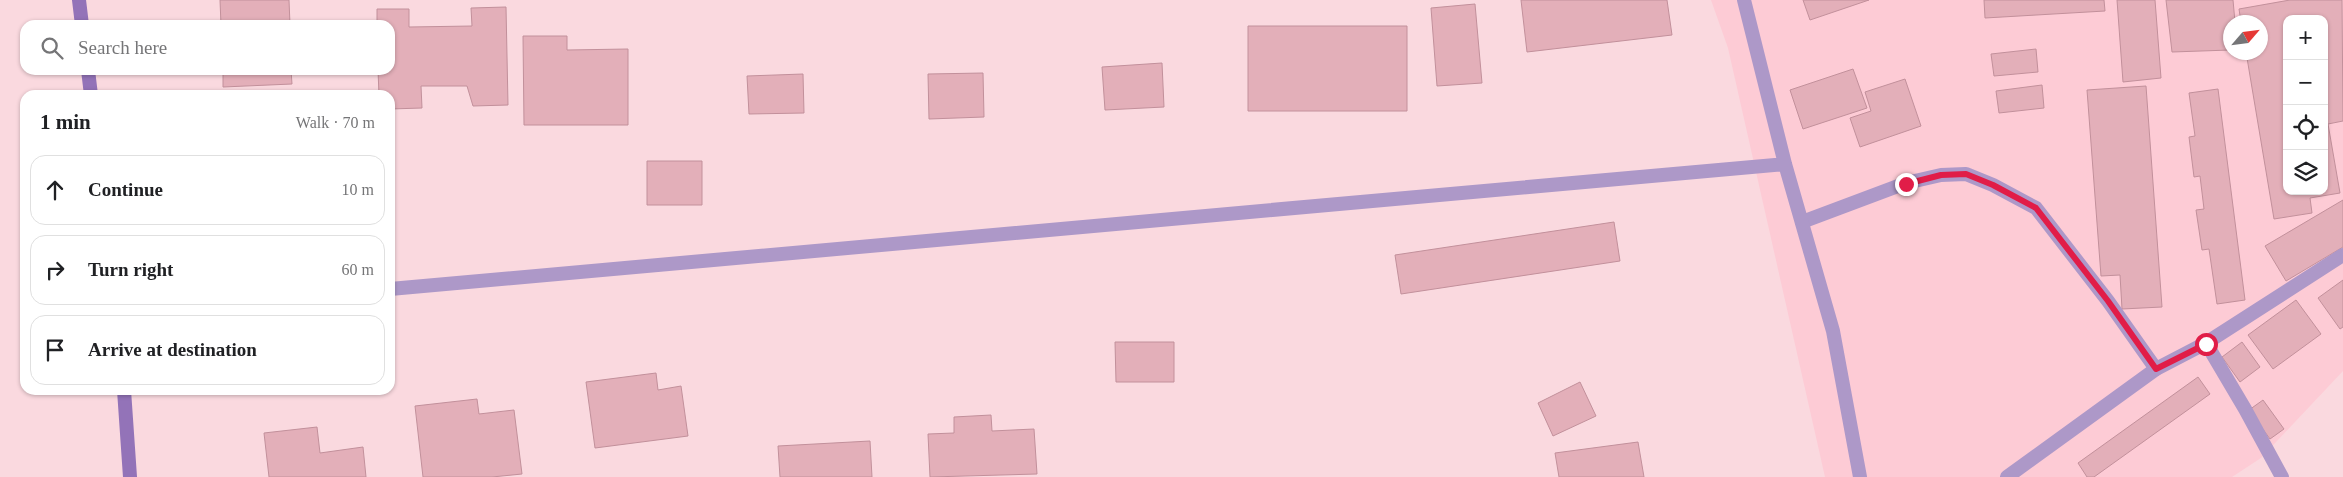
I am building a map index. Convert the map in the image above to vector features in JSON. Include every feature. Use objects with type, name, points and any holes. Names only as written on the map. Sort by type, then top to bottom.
[{"type":"main road","points":[[79,0],[81,20]]},
{"type":"main road","points":[[89,75],[90,90]]},
{"type":"main road","points":[[124,395],[130,477]]},
{"type":"street","points":[[1744,0],[1784,164],[1833,331],[1860,477]]},
{"type":"street","points":[[395,289],[1784,164]]},
{"type":"street","points":[[1802,222],[1906,184],[1941,175],[1966,174],[1993,185],[2036,208],[2108,301],[2156,369]]},
{"type":"street","points":[[2007,477],[2156,369],[2206,344],[2343,255]]},
{"type":"street","points":[[2206,344],[2245,409],[2282,477]]},
{"type":"shaded area","points":[[1711,0],[2343,0],[2343,371],[2261,458],[2232,477],[1825,477],[1728,48]]},
{"type":"building","points":[[220,0],[289,0],[290,20],[221,20]]},
{"type":"building","points":[[1521,0],[1667,0],[1672,35],[1527,52]]},
{"type":"building","points":[[1803,0],[1869,0],[1810,20]]},
{"type":"building","points":[[1984,0],[2104,0],[2105,11],[1985,18]]},
{"type":"building","points":[[2117,0],[2155,0],[2161,78],[2123,82]]},
{"type":"building","points":[[2166,0],[2233,0],[2234,15],[2223,15],[2223,50],[2172,52]]},
{"type":"building","points":[[2290,0],[2342,0],[2343,121],[2328,124],[2328,15],[2283,15],[2283,195],[2328,195],[2310,198],[2312,213],[2274,219],[2247,60],[2268,60],[2268,15],[2240,15],[2239,9]]},
{"type":"building","points":[[1475,4],[1482,83],[1437,86],[1431,8]]},
{"type":"building","points":[[506,7],[508,105],[473,106],[467,86],[421,86],[422,108],[395,109],[395,90],[379,90],[378,75],[395,75],[395,20],[377,20],[377,9],[409,9],[409,27],[472,26],[471,8]]},
{"type":"building","points":[[1248,26],[1407,26],[1407,111],[1248,111]]},
{"type":"building","points":[[523,36],[567,36],[567,50],[628,49],[628,125],[524,125]]},
{"type":"building","points":[[2036,49],[2038,72],[1994,76],[1991,54]]},
{"type":"building","points":[[1162,63],[1164,107],[1105,110],[1102,67]]},
{"type":"building","points":[[1853,69],[1867,108],[1803,129],[1790,90]]},
{"type":"building","points":[[983,73],[984,117],[929,119],[928,74]]},
{"type":"building","points":[[803,74],[804,113],[749,114],[747,76]]},
{"type":"building","points":[[223,75],[291,75],[292,84],[223,87]]},
{"type":"building","points":[[1905,79],[1921,126],[1860,147],[1850,118],[1871,111],[1865,92]]},
{"type":"building","points":[[2042,85],[2044,108],[1999,113],[1996,91]]},
{"type":"building","points":[[2146,86],[2162,307],[2122,309],[2120,275],[2101,276],[2087,90]]},
{"type":"building","points":[[2218,89],[2245,300],[2217,304],[2209,249],[2202,250],[2196,210],[2204,209],[2200,176],[2194,177],[2189,137],[2195,136],[2189,93]]},
{"type":"building","points":[[2328,124],[2340,193],[2328,195]]},
{"type":"building","points":[[647,161],[702,161],[702,205],[647,205]]},
{"type":"building","points":[[2343,200],[2343,247],[2286,281],[2265,246]]},
{"type":"building","points":[[1614,222],[1620,261],[1401,294],[1395,255]]},
{"type":"building","points":[[2343,280],[2343,327],[2340,329],[2318,298]]},
{"type":"building","points":[[2296,300],[2321,334],[2273,369],[2248,335]]},
{"type":"building","points":[[1115,342],[1174,342],[1174,382],[1116,382]]},
{"type":"building","points":[[2242,342],[2260,367],[2240,382],[2222,357]]},
{"type":"building","points":[[656,373],[658,390],[681,386],[688,436],[595,448],[586,382]]},
{"type":"building","points":[[2198,377],[2210,394],[2094,477],[2087,477],[2078,463]]},
{"type":"building","points":[[1580,382],[1596,416],[1553,436],[1538,403]]},
{"type":"building","points":[[477,399],[479,414],[514,410],[522,474],[492,477],[423,477],[415,406]]},
{"type":"building","points":[[2263,400],[2284,429],[2270,439],[2249,410]]},
{"type":"building","points":[[991,415],[992,431],[1034,429],[1037,474],[930,477],[928,434],[954,433],[954,417]]},
{"type":"building","points":[[317,427],[320,453],[363,447],[366,477],[269,477],[264,433]]},
{"type":"building","points":[[870,441],[872,477],[780,477],[778,446]]},
{"type":"building","points":[[1638,442],[1644,477],[1559,477],[1555,453]]},
{"type":"route","points":[[1906,184],[1941,175],[1966,174],[1993,185],[2036,208],[2108,301],[2156,369],[2206,344]]}]
